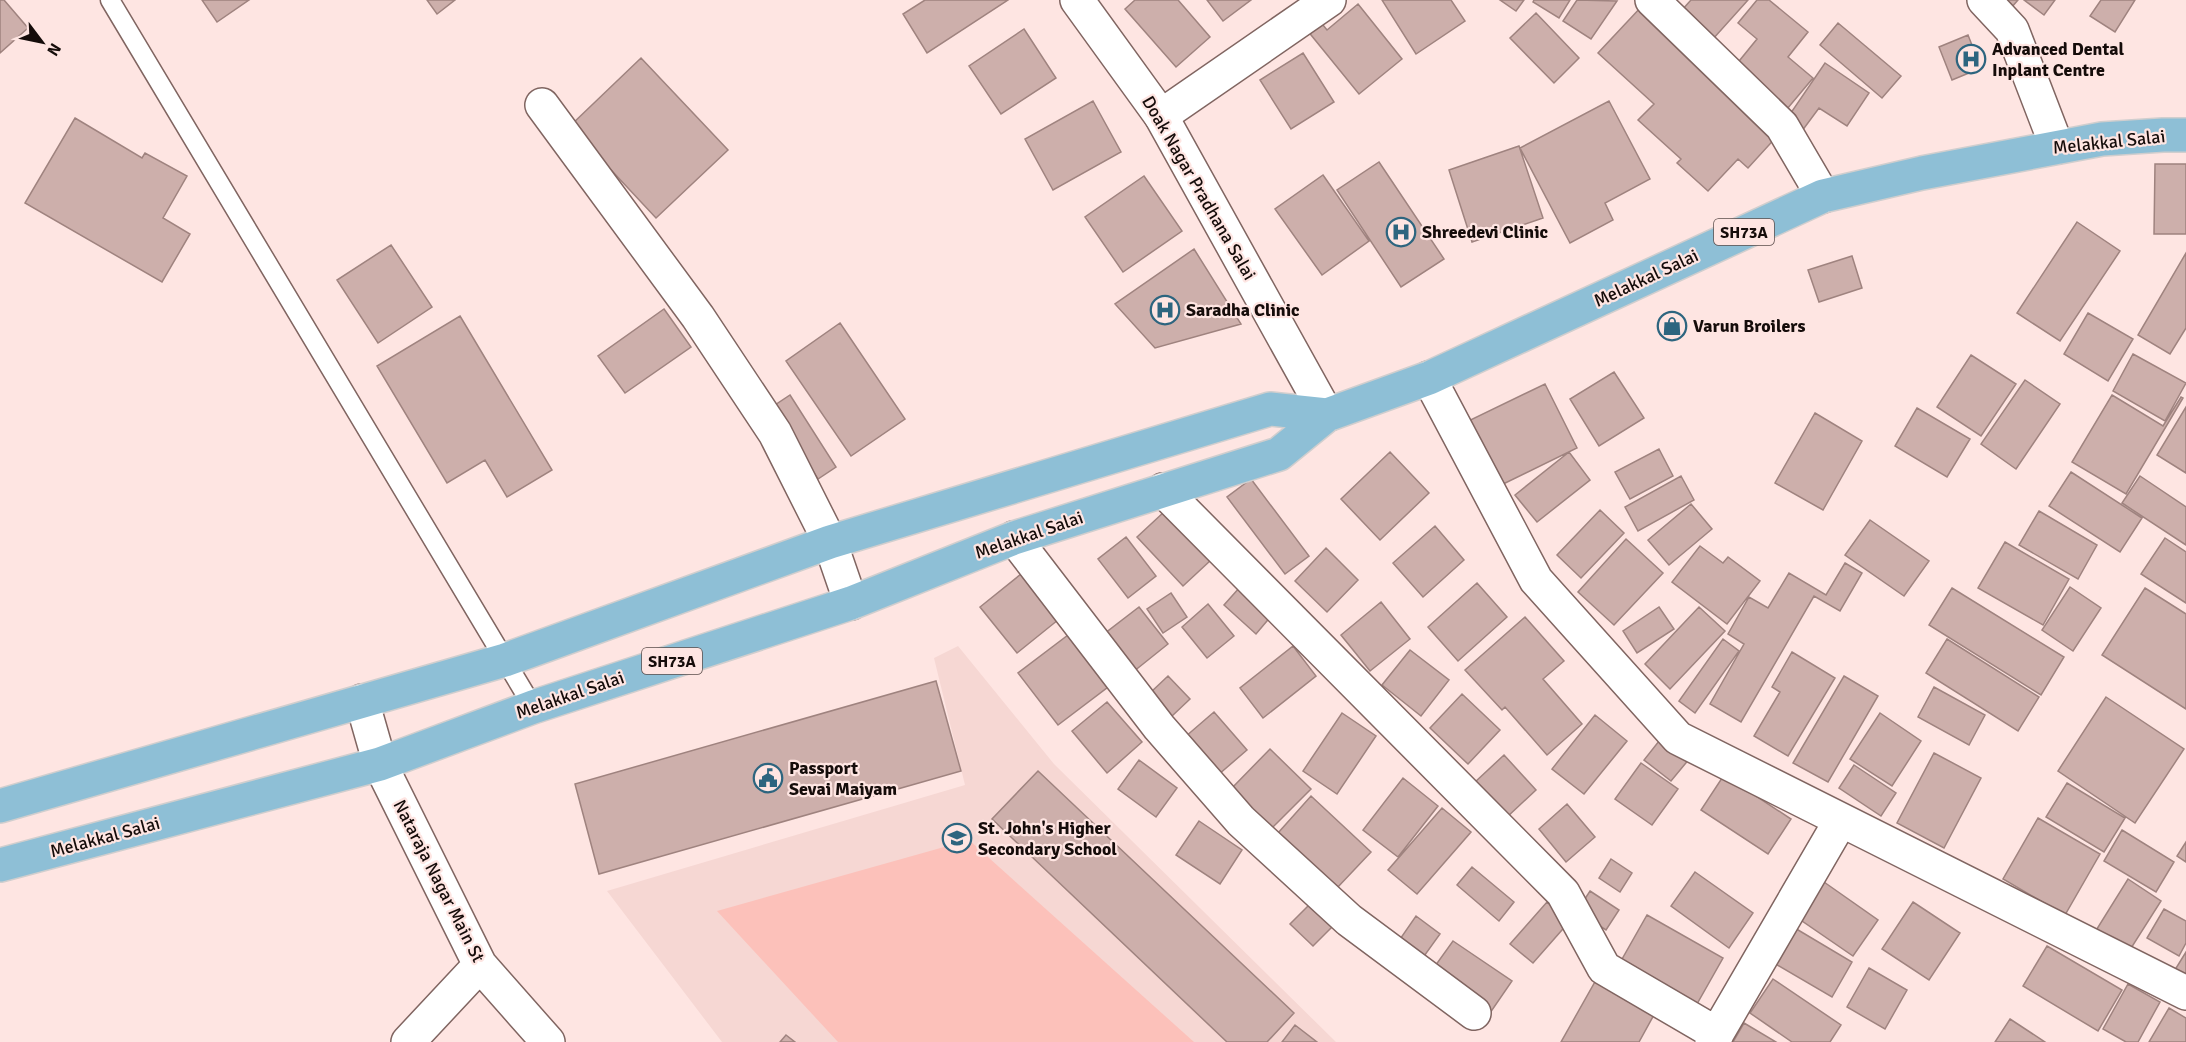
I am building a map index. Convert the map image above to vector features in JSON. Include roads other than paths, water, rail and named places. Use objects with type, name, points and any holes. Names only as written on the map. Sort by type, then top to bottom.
[{"type":"main road","name":"Melakkal Salai","points":[[0,865],[380,764],[533,707],[851,603],[1014,538],[1279,454],[1327,415],[1429,378],[1823,196],[1922,173],[2102,139],[2186,135]]},
{"type":"main road","name":"Melakkal Salai","points":[[0,806],[505,660],[830,542],[1270,409],[1327,415]]},
{"type":"street","name":"Doak Nagar Pradhana Salai","points":[[1077,0],[1161,116],[1327,415]]},
{"type":"street","points":[[1161,116],[1329,0]]},
{"type":"street","points":[[1652,0],[1782,126],[1823,196]]},
{"type":"street","points":[[1984,0],[2012,30],[2057,147]]},
{"type":"street","points":[[542,105],[698,317],[775,434],[830,542],[851,603]]},
{"type":"street","points":[[1429,378],[1536,580],[1678,738],[2186,993]]},
{"type":"street","points":[[1163,490],[1563,893],[1604,969],[1715,1038],[1841,820]]},
{"type":"street","points":[[1014,538],[1159,727],[1241,821],[1348,920],[1474,1013]]},
{"type":"street","name":"Nataraja Nagar Main St","points":[[362,701],[380,764],[480,964],[548,1042]]},
{"type":"street","points":[[408,1042],[480,964]]},
{"type":"lane","points":[[110,0],[533,707]]},
{"type":"place","name":"Advanced Dental Inplant Centre","points":[[1971,59]]},
{"type":"place","name":"Shreedevi Clinic","points":[[1401,232]]},
{"type":"place","name":"Saradha Clinic","points":[[1165,310]]},
{"type":"place","name":"Varun Broilers","points":[[1672,326]]},
{"type":"place","name":"Passport Sevai Maiyam","points":[[768,778]]},
{"type":"place","name":"St. John's Higher Secondary School","points":[[957,838]]}]
